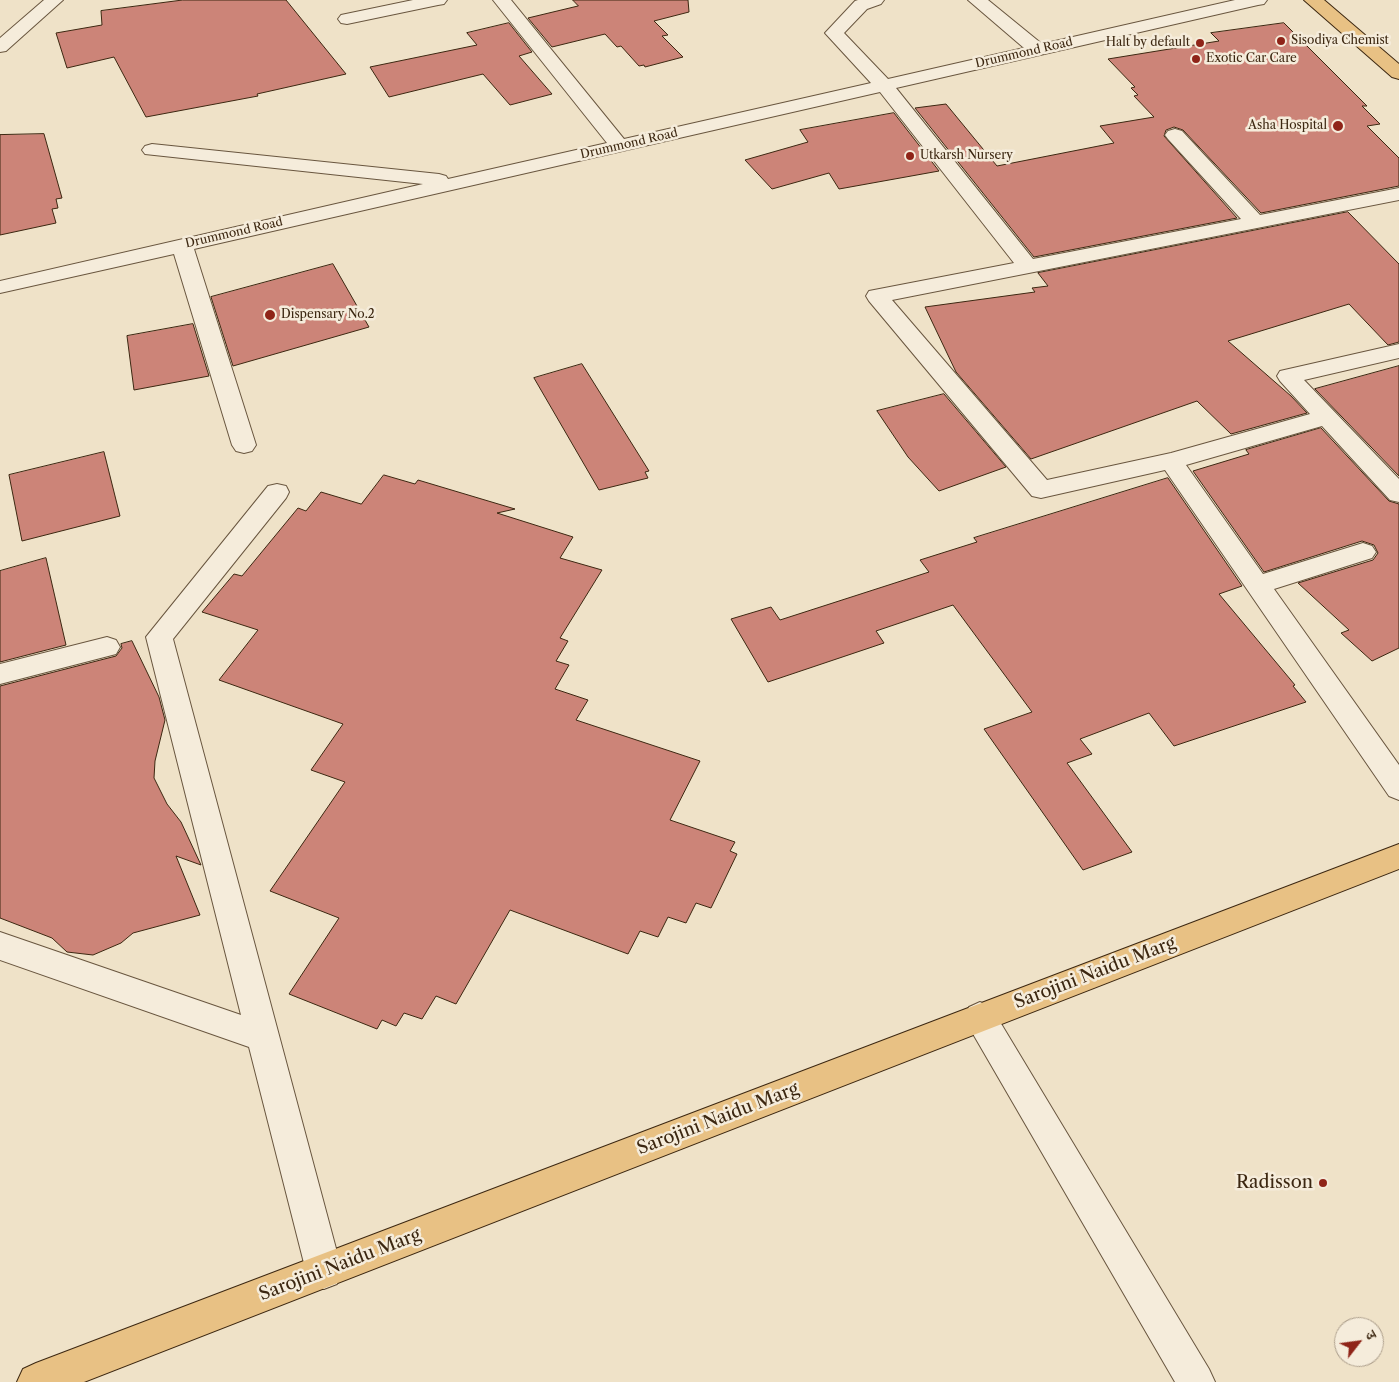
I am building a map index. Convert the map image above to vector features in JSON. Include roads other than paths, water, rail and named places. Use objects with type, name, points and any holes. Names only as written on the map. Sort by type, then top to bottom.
[{"type":"main road","points":[[1313,0],[1399,74]]},
{"type":"main road","name":"Sarojini Naidu Marg","points":[[36,1382],[1399,856]]},
{"type":"street","points":[[0,47],[54,0]]},
{"type":"street","points":[[347,19],[438,0]]},
{"type":"street","points":[[502,0],[620,146]]},
{"type":"street","points":[[875,0],[861,5],[834,32],[884,85],[1027,266]]},
{"type":"street","points":[[977,0],[1038,50]]},
{"type":"street","name":"Drummond Road","points":[[0,287],[1258,0]]},
{"type":"street","points":[[1176,135],[1256,222]]},
{"type":"street","points":[[152,150],[461,182]]},
{"type":"street","points":[[1326,417],[1171,462],[1041,490],[877,296],[1399,194]]},
{"type":"street","points":[[182,246],[244,445]]},
{"type":"street","points":[[1399,351],[1288,376],[1399,494]]},
{"type":"street","points":[[1171,462],[1399,788]]},
{"type":"street","points":[[277,492],[160,637],[324,1271]]},
{"type":"street","points":[[1257,585],[1363,552]]},
{"type":"street","points":[[0,674],[107,647]]},
{"type":"street","points":[[0,946],[263,1037]]},
{"type":"street","points":[[980,1018],[1196,1382]]},
{"type":"place","name":"Sisodiya Chemist","points":[[1281,41]]},
{"type":"place","name":"Halt by default","points":[[1200,43]]},
{"type":"place","name":"Exotic Car Care","points":[[1196,59]]},
{"type":"place","name":"Asha Hospital","points":[[1338,126]]},
{"type":"place","name":"Utkarsh Nursery","points":[[910,156]]},
{"type":"place","name":"Dispensary No.2","points":[[270,315]]},
{"type":"place","name":"Radisson","points":[[1323,1183]]}]
